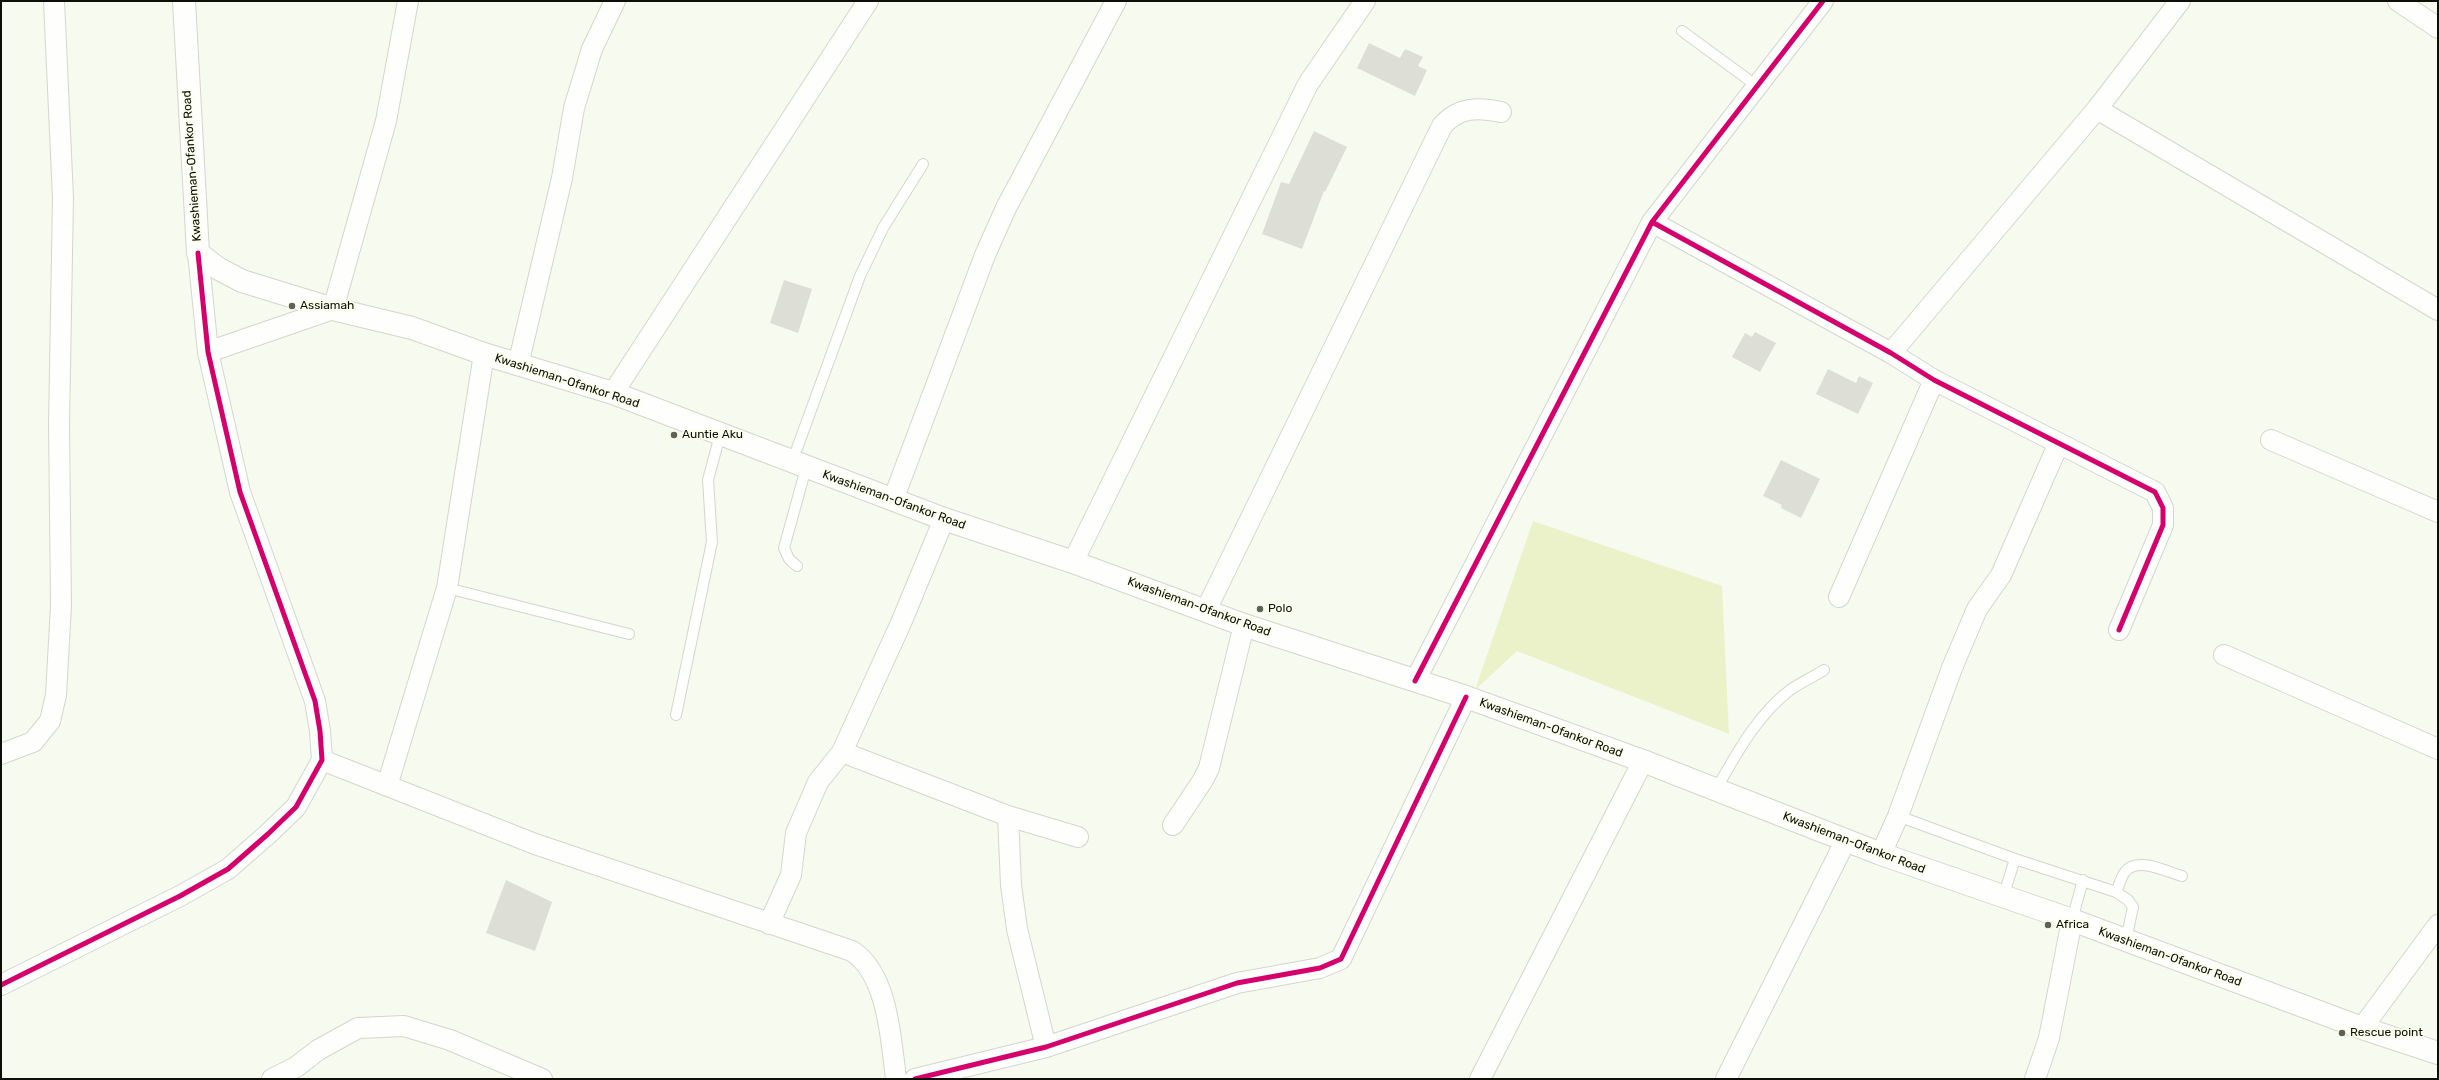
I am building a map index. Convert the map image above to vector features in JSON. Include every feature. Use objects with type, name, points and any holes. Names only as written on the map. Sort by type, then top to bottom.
[{"type":"main road","name":"Kwashieman-Ofankor Road","points":[[184,1],[198,253],[219,269],[242,281],[333,309],[412,328],[518,365],[613,393],[944,519],[1074,562],[1244,625],[1466,697],[1643,762],[1881,854],[2072,920],[2362,1028],[2438,1053]]},
{"type":"street","points":[[1,754],[33,742],[50,721],[56,695],[61,606],[59,424],[63,198],[54,1]]},
{"type":"street","points":[[208,352],[333,309],[386,121],[408,1]]},
{"type":"street","points":[[518,365],[562,178],[574,108],[592,49],[615,1]]},
{"type":"street","points":[[613,393],[868,1]]},
{"type":"street","points":[[893,500],[985,255],[1006,208],[1116,1]]},
{"type":"street","points":[[1074,562],[1308,84],[1365,1]]},
{"type":"street","points":[[1415,681],[1652,222],[1823,1]]},
{"type":"street","points":[[1891,353],[2097,109],[2180,1]]},
{"type":"street","points":[[2398,1],[2438,28]]},
{"type":"street","points":[[1206,610],[1442,126],[1452,115],[1483,108],[1501,112]]},
{"type":"street","points":[[2097,109],[2438,310]]},
{"type":"street","points":[[1652,222],[1891,353],[1934,380],[2058,445],[2155,492],[2163,508],[2163,525],[2119,630]]},
{"type":"street","points":[[1,985],[180,896],[228,869],[296,807],[322,760],[320,731],[315,702],[240,492],[208,352],[198,253]]},
{"type":"street","points":[[387,786],[447,588],[484,354]]},
{"type":"street","points":[[1839,598],[1934,380]]},
{"type":"street","points":[[2271,440],[2438,512]]},
{"type":"street","points":[[1881,854],[1898,816],[1952,668],[1976,609],[2001,575],[2058,445]]},
{"type":"street","points":[[769,924],[791,875],[796,833],[818,782],[842,752],[901,623],[944,519]]},
{"type":"street","points":[[1173,825],[1204,780],[1209,768],[1244,625]]},
{"type":"street","points":[[2224,655],[2438,749]]},
{"type":"street","points":[[915,1079],[1046,1047],[1238,983],[1320,968],[1341,959],[1466,697]]},
{"type":"street","points":[[842,752],[1008,816],[1078,837]]},
{"type":"street","points":[[322,760],[535,844],[852,951],[861,957],[871,969],[888,1019],[896,1079]]},
{"type":"street","points":[[1480,1079],[1643,762]]},
{"type":"street","points":[[1008,816],[1011,885],[1017,929],[1046,1047]]},
{"type":"street","points":[[1726,1079],[1846,840]]},
{"type":"street","points":[[2035,1079],[2049,1038],[2072,920]]},
{"type":"street","points":[[2362,1028],[2438,925]]},
{"type":"street","points":[[272,1079],[296,1067],[318,1050],[358,1028],[404,1026],[450,1040],[542,1079]]},
{"type":"lane","points":[[1682,31],[1757,86]]},
{"type":"lane","points":[[796,566],[789,558],[784,548],[799,465],[860,276],[883,228],[923,164]]},
{"type":"lane","points":[[676,715],[712,542],[708,480],[720,435]]},
{"type":"lane","points":[[447,588],[628,634]]},
{"type":"lane","points":[[1715,791],[1744,742],[1771,707],[1790,690],[1824,670]]},
{"type":"lane","points":[[1898,816],[2015,859],[2116,892],[2128,900],[2133,907],[2126,940]]},
{"type":"lane","points":[[2002,897],[2015,859]]},
{"type":"lane","points":[[2116,892],[2125,872],[2134,865],[2144,865],[2182,876]]},
{"type":"lane","points":[[2072,920],[2083,880]]},
{"type":"green space","points":[[1533,521],[1722,586],[1729,734],[1517,651],[1475,690]]},
{"type":"building","points":[[1369,43],[1400,58],[1405,49],[1423,57],[1418,66],[1427,70],[1415,96],[1357,68]]},
{"type":"building","points":[[1314,131],[1347,147],[1325,192],[1324,191],[1302,249],[1262,234],[1281,182],[1289,184]]},
{"type":"building","points":[[784,280],[812,289],[798,333],[770,323]]},
{"type":"building","points":[[1755,332],[1776,343],[1760,372],[1732,357],[1745,333],[1752,337]]},
{"type":"building","points":[[1828,369],[1856,383],[1859,376],[1873,383],[1858,414],[1816,394]]},
{"type":"building","points":[[1781,460],[1820,479],[1801,518],[1781,508],[1782,505],[1763,496]]},
{"type":"building","points":[[506,880],[552,902],[535,951],[486,933]]},
{"type":"cycle path","points":[[1415,681],[1652,222],[1823,1]]},
{"type":"cycle path","points":[[1652,222],[1891,353],[1934,380],[2155,492],[2163,508],[2163,525],[2119,630]]},
{"type":"cycle path","points":[[1,985],[180,896],[228,869],[296,807],[322,760],[320,731],[315,701],[240,492],[208,352],[198,253]]},
{"type":"cycle path","points":[[915,1079],[1046,1047],[1237,983],[1320,968],[1341,959],[1466,697]]},
{"type":"place","name":"Assiamah","points":[[292,306]]},
{"type":"place","name":"Auntie Aku","points":[[674,435]]},
{"type":"place","name":"Polo","points":[[1260,609]]},
{"type":"place","name":"Africa","points":[[2048,925]]},
{"type":"place","name":"Rescue point","points":[[2342,1033]]}]
